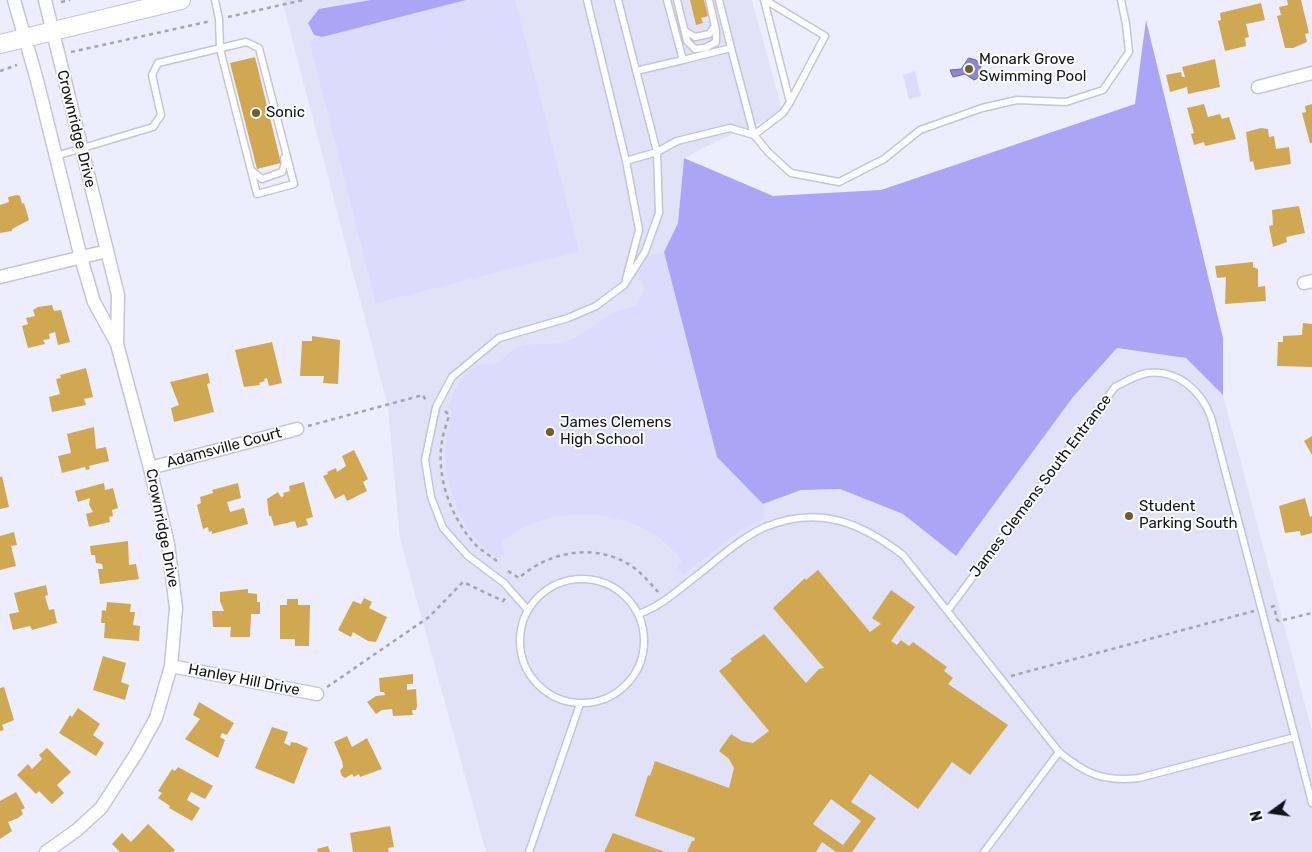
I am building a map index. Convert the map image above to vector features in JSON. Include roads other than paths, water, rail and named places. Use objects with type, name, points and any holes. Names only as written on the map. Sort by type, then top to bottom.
[{"type":"main road","points":[[0,44],[181,0]]},
{"type":"street","name":"Crownridge Drive","points":[[14,0],[94,302],[117,344],[150,468],[173,574],[176,608],[171,666],[156,718],[136,754],[101,808],[77,830],[46,852]]},
{"type":"street","name":"Crownridge Drive","points":[[45,0],[118,295],[117,344]]},
{"type":"street","points":[[1258,87],[1312,73]]},
{"type":"street","points":[[0,277],[107,251]]},
{"type":"street","name":"Adamsville Court","points":[[150,468],[297,429]]},
{"type":"street","name":"Hanley Hill Drive","points":[[171,666],[318,694]]},
{"type":"lane","points":[[56,156],[153,127],[161,115],[152,75],[158,63],[220,49],[246,42],[259,48],[294,184],[257,194],[220,49],[216,0]]},
{"type":"lane","points":[[587,0],[626,161],[639,230],[624,285]]},
{"type":"lane","points":[[528,609],[504,583],[468,556],[443,528],[431,497],[424,460],[436,407],[452,378],[499,338],[568,318],[596,306],[624,285],[645,252],[659,213],[657,152],[618,0]]},
{"type":"lane","points":[[667,0],[683,60]]},
{"type":"lane","points":[[677,0],[687,41],[695,48],[705,48],[716,42],[715,26],[709,0]]},
{"type":"lane","points":[[719,0],[754,135],[768,152],[791,173],[840,182],[884,159],[920,130],[982,108],[1017,100],[1066,102],[1103,90],[1129,52],[1126,24],[1120,0]]},
{"type":"lane","points":[[754,135],[783,113],[826,36],[764,0]]},
{"type":"lane","points":[[764,0],[790,102]]},
{"type":"lane","points":[[685,31],[695,37],[709,34],[715,26]]},
{"type":"lane","points":[[636,71],[732,48]]},
{"type":"lane","points":[[251,169],[262,179],[282,172],[285,163],[274,120],[274,106]]},
{"type":"lane","points":[[626,161],[657,152],[677,141],[730,128],[754,135]]},
{"type":"lane","name":"James Clemens South Entrance","points":[[948,610],[1115,387],[1147,373],[1166,374],[1187,382],[1206,402],[1211,417],[1312,803]]},
{"type":"lane","points":[[638,614],[655,608],[732,548],[764,528],[794,520],[826,517],[856,525],[880,537],[903,555],[1059,752],[1076,766],[1098,777],[1118,780],[1139,778],[1295,737]]},
{"type":"lane","points":[[575,578],[594,579],[612,586],[627,598],[638,614],[644,634],[643,656],[634,676],[620,691],[601,701],[580,704],[558,699],[540,688],[527,671],[520,651],[520,629],[528,609],[540,594],[556,583],[575,578]]},
{"type":"lane","points":[[529,852],[580,704]]},
{"type":"lane","points":[[984,852],[1059,752]]},
{"type":"place","name":"Monark Grove Swimming Pool","points":[[969,69]]},
{"type":"place","name":"Sonic","points":[[256,113]]},
{"type":"place","name":"James Clemens High School","points":[[550,432]]},
{"type":"place","name":"Student Parking South","points":[[1129,516]]}]
